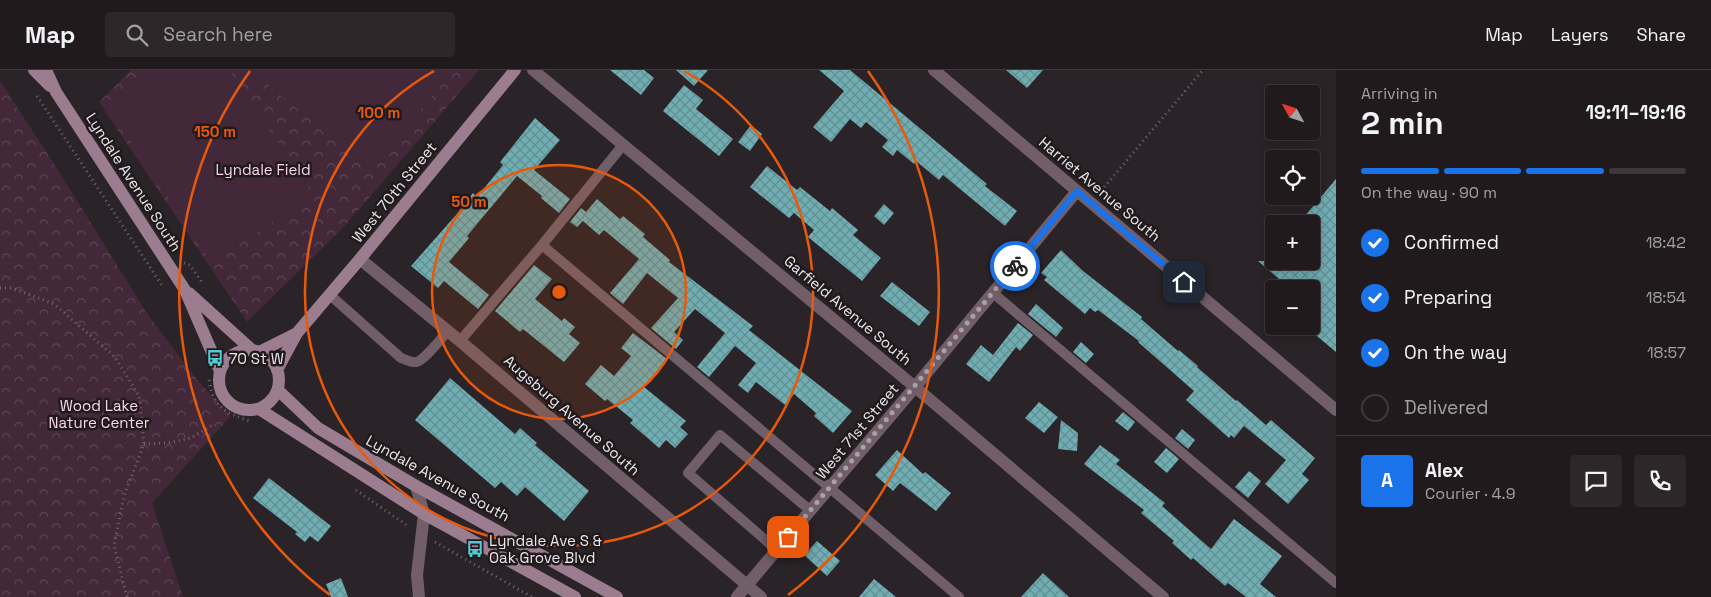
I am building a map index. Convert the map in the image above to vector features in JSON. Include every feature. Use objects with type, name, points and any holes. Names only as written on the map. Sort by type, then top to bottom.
[{"type":"main road","name":"Lyndale Avenue South","points":[[34,70],[56,92]]},
{"type":"main road","name":"Lyndale Avenue South","points":[[46,70],[56,92],[185,290],[220,371],[220,390],[224,399],[240,410],[250,411],[259,409],[424,514],[575,597]]},
{"type":"main road","name":"West 70th Street","points":[[277,370],[297,333],[515,70]]},
{"type":"main road","name":"Lyndale Avenue South","points":[[185,290],[255,351],[272,361],[277,370]]},
{"type":"main road","name":"West 70th Street","points":[[255,351],[297,333]]},
{"type":"main road","points":[[220,371],[225,362],[233,355],[242,351],[255,351]]},
{"type":"main road","points":[[259,409],[267,405],[274,398],[278,390],[277,370]]},
{"type":"main road","name":"Lyndale Avenue South","points":[[278,390],[318,428],[416,486],[617,597]]},
{"type":"street","name":"Garfield Avenue South","points":[[533,70],[916,387],[1163,597]]},
{"type":"street","name":"Harriet Avenue South","points":[[934,70],[1336,410]]},
{"type":"street","name":"West 71st Street","points":[[737,597],[916,387],[1077,191]]},
{"type":"street","name":"Augsburg Avenue South","points":[[360,259],[460,341],[761,597]]},
{"type":"street","points":[[416,486],[424,514],[417,575],[419,597]]},
{"type":"lane","points":[[460,341],[623,145]]},
{"type":"lane","points":[[542,244],[959,597]]},
{"type":"lane","points":[[993,294],[1336,583]]},
{"type":"lane","points":[[330,295],[401,358],[410,362],[417,362],[423,358],[448,331]]},
{"type":"lane","points":[[778,550],[688,473],[720,435],[811,511]]},
{"type":"path","points":[[1101,191],[1203,70]]},
{"type":"path","points":[[35,91],[164,288]]},
{"type":"path","points":[[0,288],[12,288],[54,304],[114,357],[140,396],[144,444],[124,496],[114,545],[126,597]]},
{"type":"path","points":[[144,444],[168,443],[192,438],[214,424]]},
{"type":"path","points":[[437,543],[532,597]]},
{"type":"green space","name":"Lyndale Field","points":[[131,70],[479,70],[342,229],[247,322],[99,102]]},
{"type":"green space","points":[[154,70],[229,70],[313,194],[212,263],[105,103]]},
{"type":"green space","points":[[231,70],[454,70],[370,170],[266,83],[252,89]]},
{"type":"green space","name":"Wood Lake Nature Center","points":[[0,81],[146,312],[198,381],[231,416],[152,503],[183,597],[0,597]]},
{"type":"building","points":[[610,70],[644,70],[654,78],[641,95]]},
{"type":"building","points":[[676,70],[708,70],[694,86]]},
{"type":"building","points":[[819,70],[850,70],[987,184],[985,186],[1017,211],[1005,226],[943,175],[939,180],[916,161],[914,164],[897,150],[893,156],[882,147],[888,140],[866,122],[861,128],[850,119],[831,142],[813,127],[844,91]]},
{"type":"building","points":[[1006,70],[1043,70],[1027,88]]},
{"type":"building","points":[[684,85],[703,100],[696,109],[733,139],[719,156],[663,111]]},
{"type":"building","points":[[535,118],[560,140],[534,170],[570,199],[559,213],[541,198],[542,196],[517,176],[467,236],[469,238],[449,262],[489,295],[478,309],[444,281],[438,288],[411,266],[473,193],[477,197],[503,165],[500,162]]},
{"type":"building","points":[[751,125],[762,134],[750,151],[738,142]]},
{"type":"building","points":[[767,166],[797,190],[800,187],[830,211],[832,208],[858,230],[853,235],[881,258],[862,281],[808,237],[814,230],[794,213],[789,218],[750,187]]},
{"type":"building","points":[[1336,179],[1336,352],[1316,335],[1320,335],[1320,280],[1280,280],[1268,270],[1320,270],[1320,215],[1306,215],[1314,205],[1320,205],[1320,198]]},
{"type":"building","points":[[597,199],[620,219],[623,216],[645,234],[643,237],[670,260],[669,262],[753,326],[749,330],[852,411],[833,433],[814,416],[816,413],[794,394],[785,405],[756,382],[748,393],[738,385],[756,363],[735,346],[709,377],[697,367],[725,333],[695,309],[674,332],[683,340],[676,349],[651,328],[678,298],[647,273],[623,304],[610,293],[639,259],[604,230],[599,235],[583,221],[577,227],[570,222],[581,208],[586,212]]},
{"type":"building","points":[[884,204],[894,213],[884,225],[874,216]]},
{"type":"building","points":[[1061,250],[1083,271],[1142,317],[1141,319],[1198,366],[1236,401],[1266,425],[1271,420],[1315,458],[1302,474],[1309,480],[1288,504],[1265,484],[1286,460],[1244,426],[1234,438],[1231,435],[1229,438],[1186,400],[1194,391],[1139,341],[1098,310],[1095,312],[1090,308],[1085,314],[1044,280],[1047,277],[1041,273]]},
{"type":"building","points":[[1258,261],[1265,261],[1265,267]]},
{"type":"building","points":[[534,265],[552,279],[535,299],[562,321],[564,318],[575,327],[569,334],[580,343],[564,362],[523,329],[520,332],[495,311]]},
{"type":"building","points":[[892,282],[930,312],[919,326],[880,296]]},
{"type":"building","points":[[1036,304],[1063,328],[1056,337],[1028,314]]},
{"type":"building","points":[[1018,323],[1033,335],[1020,351],[1016,347],[989,382],[966,364],[981,345],[993,355]]},
{"type":"building","points":[[633,333],[667,359],[644,387],[686,421],[680,427],[688,434],[675,448],[666,440],[659,448],[630,423],[633,420],[607,399],[605,401],[585,384],[601,365],[614,376],[631,356],[621,348]]},
{"type":"building","points":[[1081,342],[1094,354],[1086,363],[1073,352]]},
{"type":"building","points":[[450,378],[515,434],[520,428],[537,443],[535,445],[589,491],[564,521],[525,487],[517,496],[501,482],[495,488],[415,420]]},
{"type":"building","points":[[1039,402],[1058,417],[1044,433],[1025,418]]},
{"type":"building","points":[[1123,412],[1135,422],[1128,431],[1115,421]]},
{"type":"building","points":[[1061,420],[1078,433],[1077,451],[1058,449]]},
{"type":"building","points":[[1182,429],[1195,440],[1188,449],[1175,438]]},
{"type":"building","points":[[1100,445],[1120,460],[1116,464],[1165,503],[1162,506],[1211,549],[1234,519],[1282,556],[1260,584],[1276,597],[1246,597],[1228,583],[1225,586],[1193,558],[1191,560],[1172,543],[1174,541],[1141,513],[1144,510],[1084,464]]},
{"type":"building","points":[[1166,448],[1179,459],[1167,473],[1154,462]]},
{"type":"building","points":[[897,450],[923,474],[925,472],[951,493],[936,511],[900,483],[893,491],[875,475]]},
{"type":"building","points":[[1249,471],[1261,481],[1248,498],[1235,487]]},
{"type":"building","points":[[269,478],[331,526],[318,542],[310,536],[305,542],[295,534],[297,532],[253,498]]},
{"type":"building","points":[[817,541],[840,561],[827,576],[804,555]]},
{"type":"building","points":[[1043,573],[1069,597],[1021,597]]},
{"type":"building","points":[[341,578],[348,597],[331,597],[326,584]]},
{"type":"building","points":[[874,579],[896,597],[859,597]]},
{"type":"way so far","points":[[788,537],[916,387],[1015,266]]},
{"type":"place","name":"70 St W","points":[[215,358]]},
{"type":"place","name":"Lyndale Ave S & Oak Grove Blvd","points":[[475,549]]},
{"type":"route","points":[[1015,266],[1077,191],[1184,282]]}]
